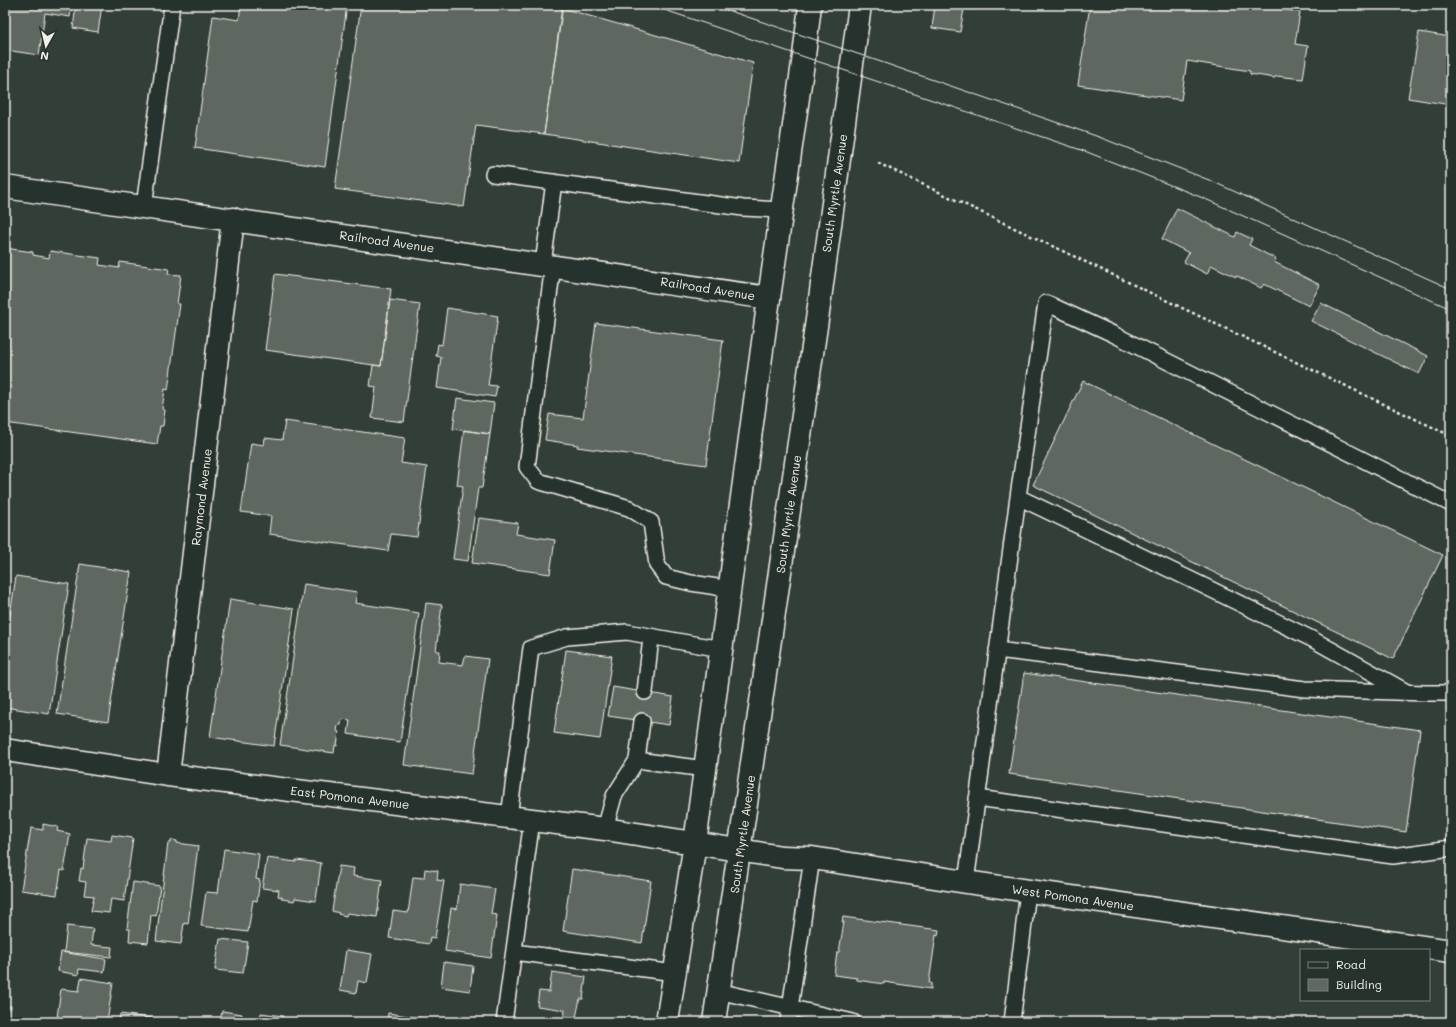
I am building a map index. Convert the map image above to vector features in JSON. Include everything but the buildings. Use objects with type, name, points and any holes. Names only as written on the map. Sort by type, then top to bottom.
[{"type":"street","points":[[667,1022],[695,843],[810,5]]},
{"type":"street","name":"South Myrtle Avenue","points":[[714,1022],[818,313],[860,5]]},
{"type":"street","name":"Railroad Avenue","points":[[5,187],[769,298]]},
{"type":"street","name":"Raymond Avenue","points":[[168,775],[233,219]]},
{"type":"street","name":"East Pomona Avenue","points":[[5,750],[168,775],[605,829],[695,843]]},
{"type":"street","name":"West Pomona Avenue","points":[[695,843],[782,858],[812,858],[966,882],[1451,951]]},
{"type":"lane","points":[[144,206],[172,5]]},
{"type":"lane","points":[[493,174],[743,208],[782,210]]},
{"type":"lane","points":[[554,182],[548,265],[527,467],[538,481],[629,508],[651,522],[657,566],[666,577],[691,583],[730,589]]},
{"type":"lane","points":[[966,882],[1046,302],[1113,334],[1451,504]]},
{"type":"lane","points":[[1018,497],[1195,581],[1312,639],[1408,693]]},
{"type":"lane","points":[[509,817],[531,648],[567,637],[627,632],[721,649]]},
{"type":"lane","points":[[645,692],[652,636]]},
{"type":"lane","points":[[997,650],[1305,689],[1451,693]]},
{"type":"lane","points":[[605,829],[614,796],[636,760],[642,721]]},
{"type":"lane","points":[[636,760],[705,769]]},
{"type":"lane","points":[[977,798],[1393,856],[1451,848]]},
{"type":"lane","points":[[504,1022],[532,820]]},
{"type":"lane","points":[[788,1015],[812,858]]},
{"type":"lane","points":[[1012,1022],[1028,891]]},
{"type":"lane","points":[[514,952],[675,973]]},
{"type":"lane","points":[[718,991],[788,1015],[852,1022]]},
{"type":"path","points":[[878,163],[1451,436]]},
{"type":"tram line","points":[[650,5],[1087,152],[1203,198],[1451,309]]},
{"type":"tram line","points":[[712,5],[1099,137],[1209,180],[1451,289]]}]
